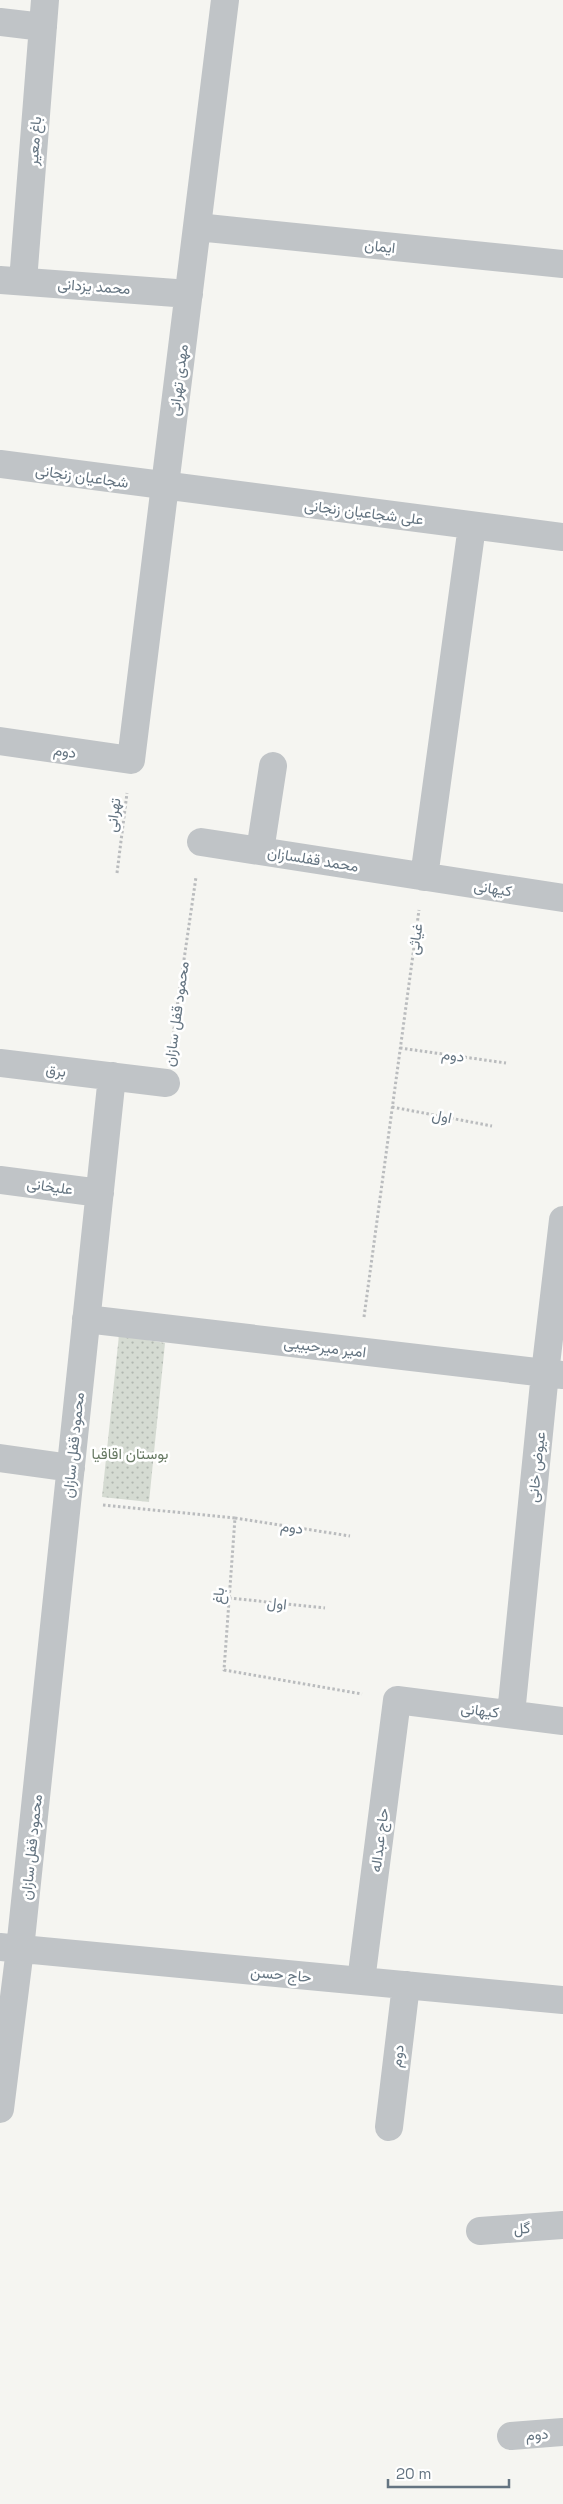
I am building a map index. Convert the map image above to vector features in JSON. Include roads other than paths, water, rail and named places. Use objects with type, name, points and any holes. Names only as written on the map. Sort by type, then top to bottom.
[{"type":"street","name":"مهدی تهرانی","points":[[131,760],[225,0]]},
{"type":"street","points":[[0,22],[44,13]]},
{"type":"street","name":"باغ معیر","points":[[12,281],[44,13]]},
{"type":"street","name":"ایمان","points":[[197,227],[563,264]]},
{"type":"street","name":"محمد یزدانی","points":[[12,281],[189,294]]},
{"type":"street","name":"شجاعیان زنجانی","points":[[0,464],[164,487]]},
{"type":"street","name":"علی شجاعیان زنجانی","points":[[164,487],[563,537]]},
{"type":"street","points":[[424,877],[472,526]]},
{"type":"street","name":"دوم","points":[[0,741],[131,760]]},
{"type":"street","points":[[260,851],[273,766]]},
{"type":"street","name":"محمد قفلسازان","points":[[201,842],[424,877]]},
{"type":"street","name":"کیهانی","points":[[424,877],[563,898]]},
{"type":"street","name":"برق","points":[[0,1063],[112,1076]]},
{"type":"street","name":"محمود قفل سازان","points":[[0,2109],[10,1948],[71,1468],[112,1076],[166,1083]]},
{"type":"street","name":"علیخانی","points":[[0,1180],[100,1193]]},
{"type":"street","name":"عیوض خانی","points":[[511,1714],[554,1374],[563,1220]]},
{"type":"street","name":"امیر میرحبیبی","points":[[86,1319],[554,1374]]},
{"type":"street","points":[[0,1458],[71,1468]]},
{"type":"street","name":"کیهانی","points":[[397,1700],[563,1721]]},
{"type":"street","name":"حاج عبداله","points":[[361,1981],[397,1700]]},
{"type":"street","name":"حاج حسن","points":[[10,1948],[563,2000]]},
{"type":"street","name":"دوم","points":[[389,2127],[406,1985]]},
{"type":"street","name":"گل","points":[[480,2231],[563,2225]]},
{"type":"street","name":"دوم","points":[[511,2436],[563,2432]]},
{"type":"park label","name":"بوستان اقاقیا","points":[[130,1453]]}]
